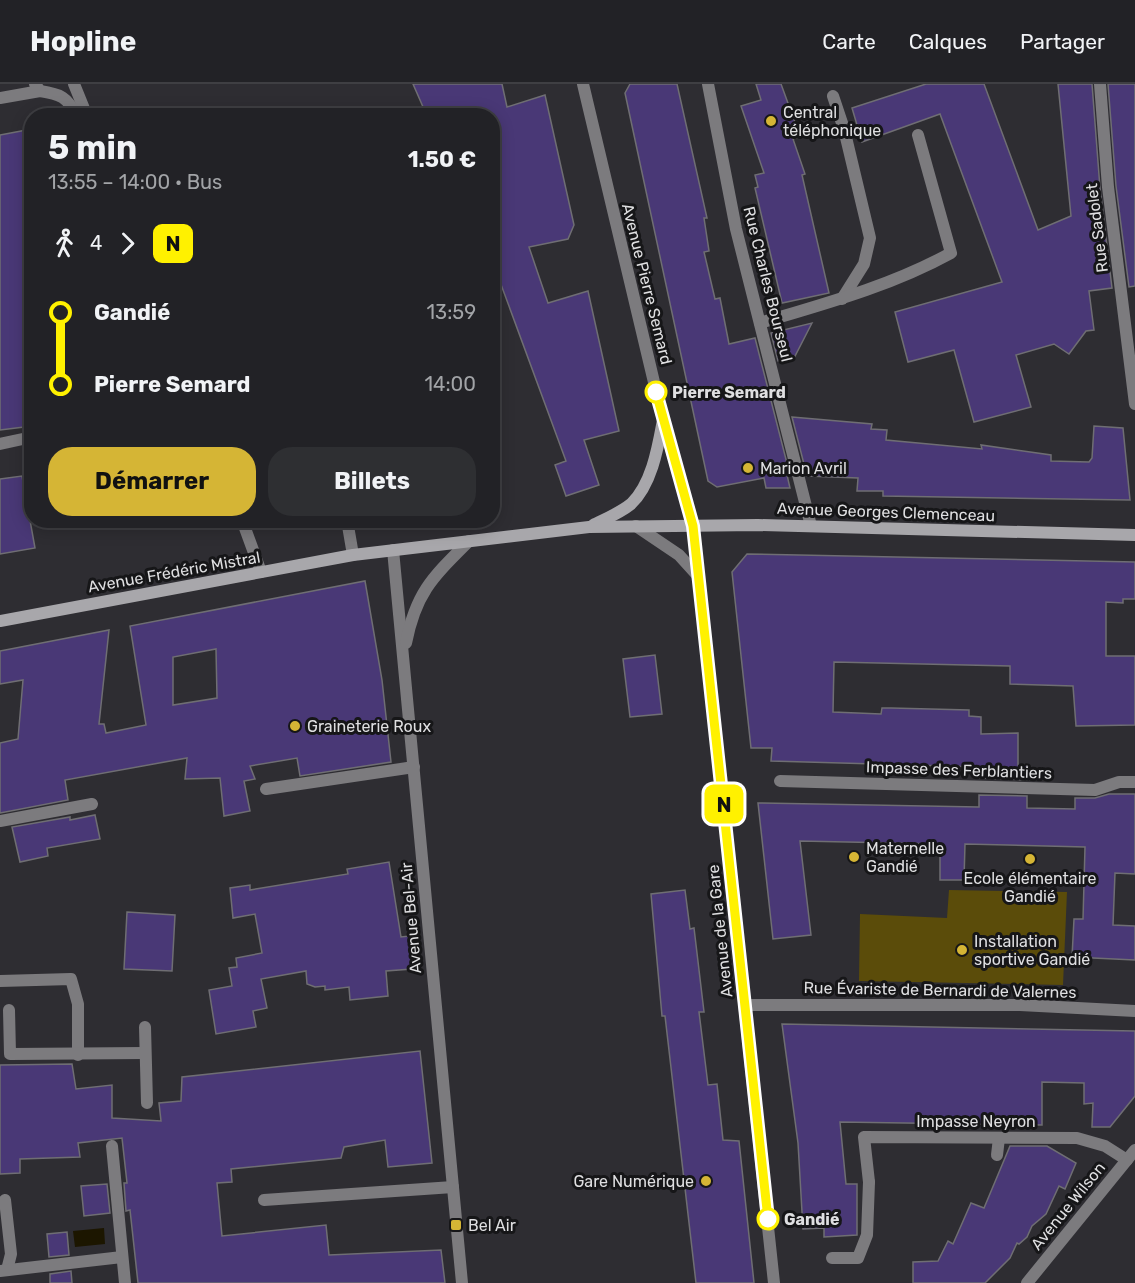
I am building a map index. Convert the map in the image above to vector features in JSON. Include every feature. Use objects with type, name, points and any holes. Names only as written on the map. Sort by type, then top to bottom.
[{"type":"main road","points":[[393,550],[469,542],[538,531],[589,527],[632,503],[643,486],[656,456],[663,420]]},
{"type":"main road","name":"Avenue Georges Clemenceau","points":[[589,527],[811,526],[1135,535]]},
{"type":"main road","name":"Avenue Frédéric Mistral","points":[[0,621],[353,555],[393,550]]},
{"type":"street","points":[[74,84],[84,108]]},
{"type":"street","name":"Avenue Pierre Semard","points":[[583,84],[663,420],[693,526]]},
{"type":"street","name":"Rue Charles Bourseul","points":[[708,84],[736,229],[811,526]]},
{"type":"street","name":"Rue Sadolet","points":[[1100,84],[1108,187],[1135,404]]},
{"type":"street","points":[[0,99],[38,87],[69,100],[72,108]]},
{"type":"street","points":[[833,96],[844,129],[870,238],[864,264],[842,298]]},
{"type":"street","points":[[760,323],[842,298],[929,265],[951,254],[918,135]]},
{"type":"street","points":[[0,444],[24,439]]},
{"type":"street","points":[[636,526],[679,555],[698,576]]},
{"type":"street","name":"Avenue de la Gare","points":[[693,526],[774,1283]]},
{"type":"street","points":[[245,528],[261,572]]},
{"type":"street","points":[[348,528],[353,555]]},
{"type":"street","points":[[403,656],[412,615],[424,589],[469,542]]},
{"type":"street","name":"Avenue Bel-Air","points":[[393,550],[462,1283]]},
{"type":"street","points":[[266,789],[414,767]]},
{"type":"street","name":"Impasse des Ferblantiers","points":[[780,781],[1095,790],[1119,782],[1135,782]]},
{"type":"street","points":[[0,821],[92,804]]},
{"type":"street","points":[[0,981],[71,979],[78,1004],[78,1054]]},
{"type":"street","name":"Rue Évariste de Bernardi de Valernes","points":[[744,1005],[1020,1005],[1135,1011]]},
{"type":"street","points":[[9,1010],[10,1053],[145,1053]]},
{"type":"street","points":[[145,1027],[147,1103]]},
{"type":"street","name":"Impasse Neyron","points":[[832,1258],[858,1258],[867,1235],[869,1182],[864,1137],[1091,1141],[1127,1161]]},
{"type":"street","points":[[997,1155],[999,1138]]},
{"type":"street","points":[[112,1146],[125,1283]]},
{"type":"street","name":"Avenue Wilson","points":[[1027,1283],[1135,1150]]},
{"type":"street","points":[[264,1200],[453,1187]]},
{"type":"street","points":[[3,1270],[11,1254],[5,1200]]},
{"type":"street","points":[[3,1270],[122,1257]]},
{"type":"shaded area","name":"Installation sportive Gandié","points":[[949,890],[1067,892],[1063,985],[859,981],[860,914],[947,918]]},
{"type":"shaded area","points":[[104,1228],[105,1244],[75,1247],[73,1231]]},
{"type":"building","points":[[413,84],[502,84],[507,107],[545,95],[574,225],[568,239],[529,247],[548,303],[588,291],[619,431],[584,440],[599,485],[566,496],[555,465],[566,461],[500,282],[500,108],[424,108]]},
{"type":"building","points":[[630,84],[677,84],[707,218],[704,218],[709,251],[704,252],[715,299],[720,298],[729,344],[755,338],[790,475],[787,475],[790,488],[766,488],[764,478],[717,487],[708,481],[625,93]]},
{"type":"building","points":[[756,84],[781,84],[800,136],[793,139],[805,174],[802,175],[829,293],[782,303],[755,188],[758,187],[755,175],[764,173],[741,106],[761,100]]},
{"type":"building","points":[[926,84],[984,84],[1038,230],[1071,216],[1058,84],[1092,84],[1100,188],[1112,288],[1089,291],[1094,330],[1086,331],[1069,354],[1054,344],[1016,355],[1031,407],[974,422],[954,350],[908,362],[895,312],[1002,282],[940,114],[862,142],[852,108]]},
{"type":"building","points":[[1108,84],[1135,84],[1135,286],[1129,287],[1116,186]]},
{"type":"building","points":[[24,130],[24,427],[0,430],[0,135]]},
{"type":"building","points":[[812,323],[794,358],[778,361],[771,333]]},
{"type":"building","points":[[792,417],[872,424],[871,429],[887,430],[886,440],[982,449],[981,445],[1051,455],[1051,461],[1089,462],[1092,458],[1094,426],[1123,428],[1130,500],[883,496],[883,491],[857,491],[858,478],[807,476]]},
{"type":"building","points":[[22,476],[24,528],[31,528],[35,548],[0,554],[0,479]]},
{"type":"building","points":[[747,554],[1135,562],[1135,599],[1123,599],[1123,603],[1106,602],[1106,656],[1135,656],[1135,725],[1076,726],[1073,686],[1010,684],[1010,666],[834,662],[833,712],[881,714],[882,708],[969,710],[969,716],[981,717],[981,734],[1018,733],[1018,765],[1027,765],[1027,780],[980,778],[980,767],[771,761],[772,748],[751,748],[732,572]]},
{"type":"building","points":[[365,581],[382,680],[391,762],[300,776],[297,758],[250,766],[255,779],[244,781],[250,811],[224,816],[220,778],[185,779],[187,758],[65,780],[68,800],[0,813],[0,743],[18,739],[23,680],[0,684],[0,651],[109,630],[99,724],[104,724],[106,733],[146,725],[130,626]],"holes":[[[216,649],[217,698],[173,705],[173,657]]]},
{"type":"building","points":[[655,655],[662,714],[630,717],[623,659]]},
{"type":"building","points":[[1109,794],[1135,794],[1135,874],[1115,873],[1113,925],[1135,926],[1135,960],[1072,957],[1074,919],[1083,919],[1085,847],[965,844],[964,880],[940,880],[940,844],[800,841],[811,935],[773,939],[758,803],[979,807],[979,795],[1027,796],[1027,808],[1075,809],[1075,798],[1095,798]]},
{"type":"building","points":[[95,815],[100,839],[47,848],[48,856],[20,862],[12,827]]},
{"type":"building","points":[[389,862],[401,937],[409,936],[412,969],[386,971],[388,996],[350,1000],[349,987],[325,990],[325,986],[315,987],[307,984],[306,971],[261,979],[267,1008],[253,1011],[256,1027],[216,1034],[209,990],[232,986],[229,968],[237,967],[236,958],[262,953],[255,914],[233,918],[230,888],[250,885],[250,890],[348,874],[347,869]]},
{"type":"building","name":"Gare Numérique","points":[[685,890],[690,929],[694,928],[704,1012],[699,1012],[708,1085],[717,1084],[723,1140],[739,1141],[754,1283],[696,1283],[665,1016],[662,1016],[651,894]]},
{"type":"building","points":[[127,912],[175,915],[172,971],[124,969]]},
{"type":"building","points":[[782,1024],[1135,1031],[1135,1096],[1110,1127],[1092,1127],[1093,1103],[1084,1104],[1084,1083],[1042,1082],[1042,1125],[840,1122],[846,1184],[857,1184],[857,1235],[824,1237],[824,1228],[803,1229],[798,1143]]},
{"type":"building","points":[[420,1051],[432,1163],[388,1167],[385,1140],[344,1147],[341,1158],[231,1169],[232,1182],[217,1183],[222,1236],[326,1225],[329,1255],[441,1250],[445,1283],[138,1283],[130,1210],[126,1211],[124,1183],[127,1183],[122,1138],[78,1143],[80,1157],[20,1159],[20,1173],[0,1174],[0,1065],[72,1064],[76,1089],[112,1085],[112,1118],[161,1121],[159,1103],[181,1101],[182,1077]]},
{"type":"building","points":[[1010,1146],[1047,1146],[1076,1163],[1065,1189],[1059,1186],[1046,1214],[1032,1226],[1027,1237],[1019,1244],[1017,1243],[1010,1258],[985,1283],[913,1283],[913,1262],[938,1261],[948,1241],[953,1244],[971,1203],[984,1208]]},
{"type":"building","points":[[107,1184],[110,1213],[84,1216],[81,1186]]},
{"type":"building","points":[[67,1232],[69,1255],[49,1257],[47,1234]]},
{"type":"building","points":[[71,1271],[72,1283],[50,1283],[50,1274]]},
{"type":"bus line","name":"N","points":[[656,392],[693,526],[768,1219]]},
{"type":"place","name":"Central téléphonique","points":[[771,121]]},
{"type":"place","name":"Pierre Semard","points":[[656,392]]},
{"type":"place","name":"Marion Avril","points":[[748,468]]},
{"type":"place","name":"Graineterie Roux","points":[[295,726]]},
{"type":"place","name":"Maternelle Gandié","points":[[854,857]]},
{"type":"place","name":"Ecole élémentaire Gandié","points":[[1030,859]]},
{"type":"place","name":"Installation sportive Gandié","points":[[962,950]]},
{"type":"place","name":"Gare Numérique","points":[[706,1181]]},
{"type":"place","name":"Gandié","points":[[768,1219]]},
{"type":"place","name":"Bel Air","points":[[456,1225]]}]
